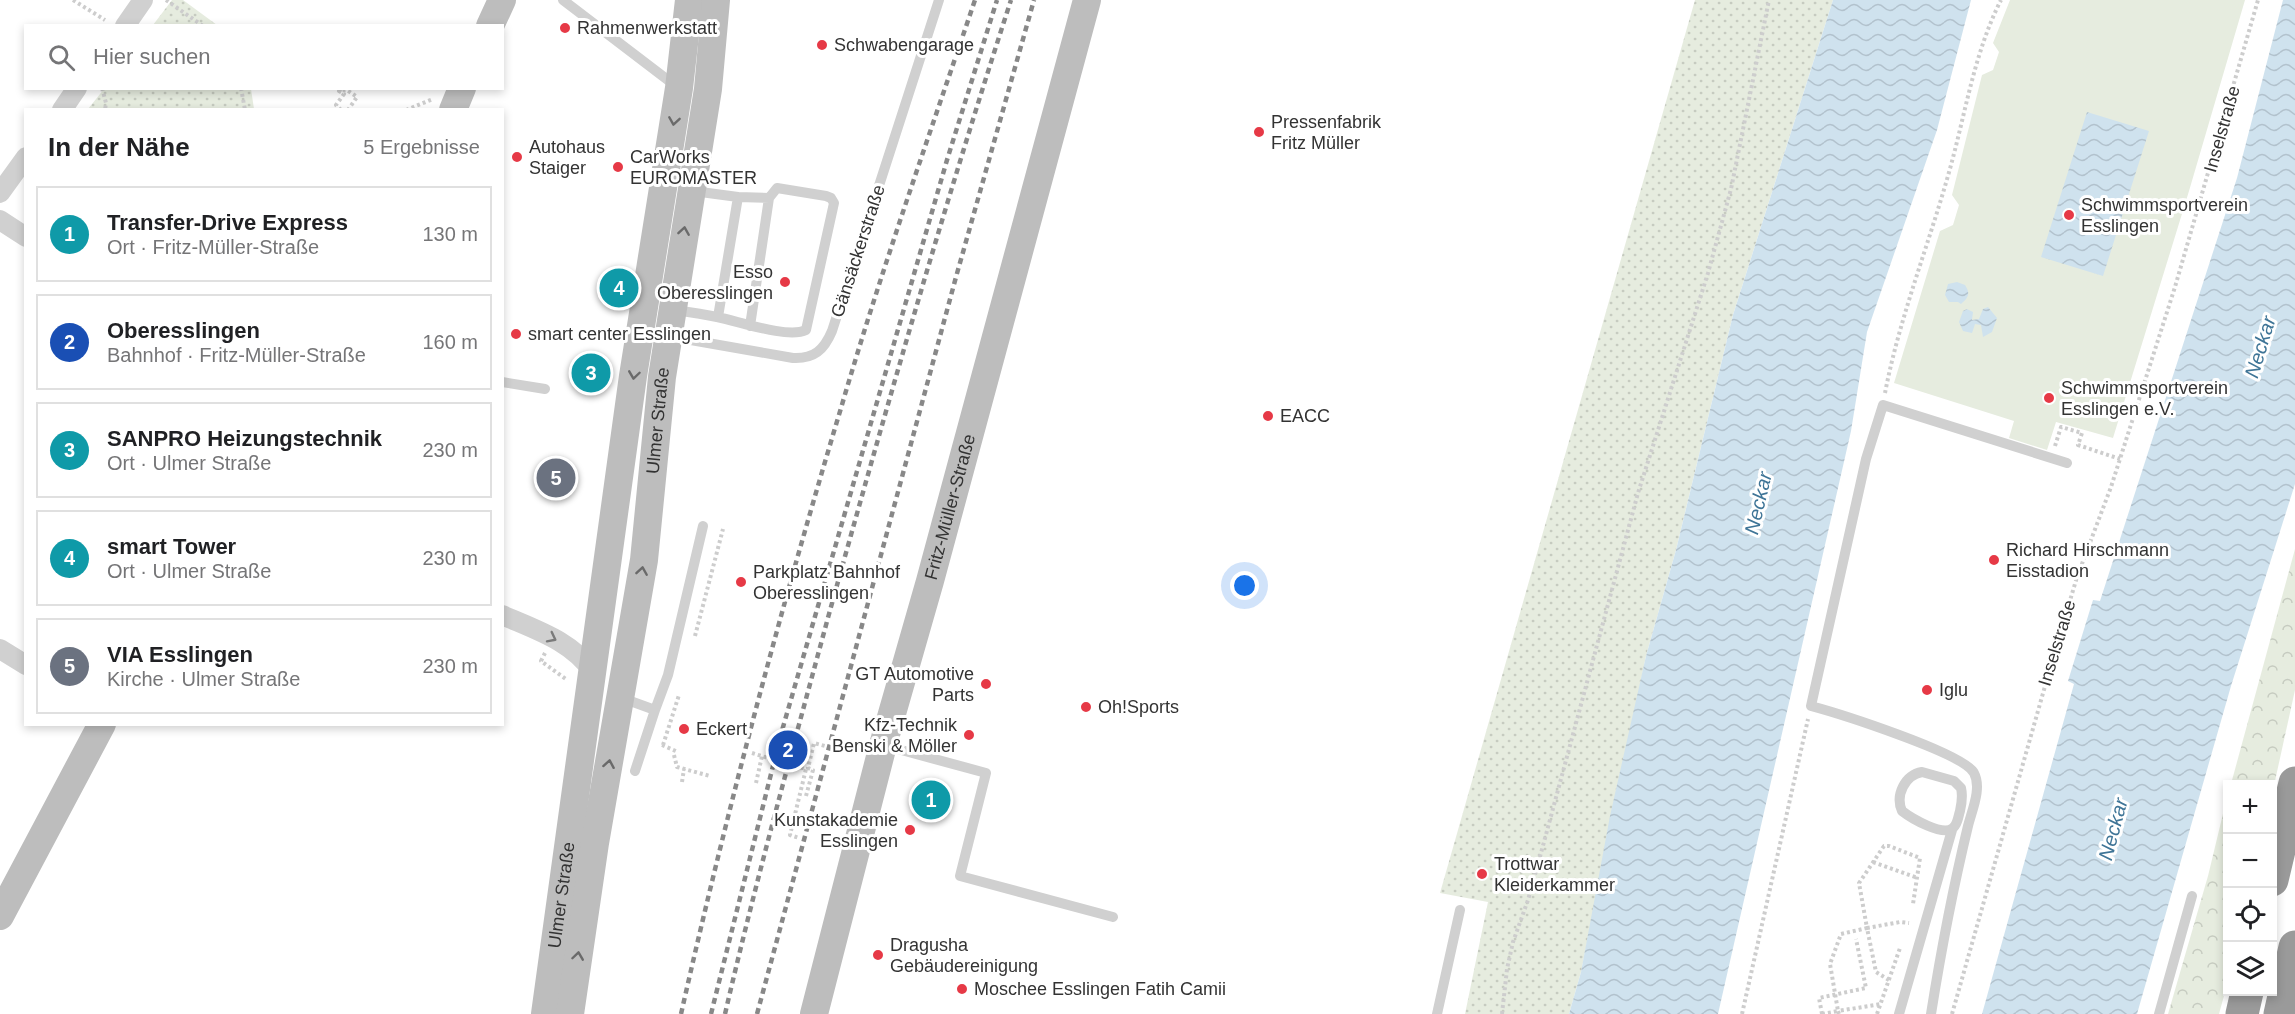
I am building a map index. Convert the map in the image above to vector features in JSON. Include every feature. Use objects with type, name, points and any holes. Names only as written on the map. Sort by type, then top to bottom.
[{"type":"highway","points":[[2277,859],[2295,783]]},
{"type":"highway","points":[[2280,1014],[2295,947]]},
{"type":"highway","points":[[2242,1014],[2246,996]]},
{"type":"main road","points":[[491,24],[502,0]]},
{"type":"main road","name":"Ulmer Straße","points":[[545,1014],[580,676],[599,635],[633,376],[679,88],[689,0]]},
{"type":"main road","name":"Fritz-Müller-Straße","points":[[814,1014],[883,745],[930,581],[1087,0]]},
{"type":"main road","name":"Ulmer Straße","points":[[570,1014],[595,843],[648,530],[654,452],[670,323],[708,89],[716,3]]},
{"type":"main road","points":[[443,104],[460,90]]},
{"type":"main road","name":"Ulmer Straße","points":[[599,635],[604,660],[621,698]]},
{"type":"main road","points":[[0,916],[101,726]]},
{"type":"street","points":[[126,24],[143,0]]},
{"type":"street","points":[[63,108],[76,90]]},
{"type":"street","points":[[0,193],[24,160]]},
{"type":"street","points":[[0,220],[24,236]]},
{"type":"street","points":[[504,616],[573,649],[584,659],[580,676]]},
{"type":"street","points":[[0,650],[24,664]]},
{"type":"lane","points":[[562,0],[679,88]]},
{"type":"lane","name":"Gänsäckerstraße","points":[[670,323],[793,358],[811,356],[822,350],[832,331],[939,0]]},
{"type":"lane","points":[[670,323],[718,317],[750,326],[797,333],[806,330],[833,208],[831,198],[777,188],[769,198],[750,326]]},
{"type":"lane","points":[[690,190],[738,197],[769,198]]},
{"type":"lane","points":[[718,317],[738,197]]},
{"type":"lane","points":[[504,382],[545,389]]},
{"type":"lane","points":[[1899,1014],[1959,826],[1977,787],[1972,769],[1958,760],[1857,719],[1811,706],[1860,481],[1882,405],[2067,463]]},
{"type":"lane","points":[[636,771],[668,675],[704,526]]},
{"type":"lane","points":[[621,698],[655,710]]},
{"type":"lane","points":[[883,745],[986,773],[960,876],[1113,916]]},
{"type":"lane","points":[[1931,1014],[1960,861],[1959,826],[1963,799],[1958,784],[1922,772],[1907,779],[1900,795],[1902,811],[1936,829],[1947,831],[1959,826]]},
{"type":"lane","points":[[2159,1014],[2192,896]]},
{"type":"lane","points":[[1437,1014],[1461,910]]},
{"type":"path","points":[[73,0],[105,20]]},
{"type":"path","points":[[166,0],[200,24]]},
{"type":"path","points":[[1502,1014],[1507,969],[1513,942],[1528,900],[1638,493],[1708,273],[1731,189],[1769,0]]},
{"type":"path","points":[[1882,405],[1896,338],[1951,166],[1983,44],[2001,0]]},
{"type":"path","name":"Inselstraße","points":[[1952,1014],[2077,577],[2120,459],[2211,168],[2258,0]]},
{"type":"path","points":[[103,90],[105,108]]},
{"type":"path","points":[[242,90],[245,108]]},
{"type":"path","points":[[339,108],[336,105],[344,94],[339,91],[347,90],[357,97],[349,108]]},
{"type":"path","points":[[418,108],[443,104]]},
{"type":"path","points":[[2061,427],[2082,433],[2078,445],[2120,459]]},
{"type":"path","points":[[544,663],[580,676]]},
{"type":"path","points":[[1742,1014],[1811,706]]},
{"type":"path","points":[[806,796],[813,770],[808,768],[814,743],[825,746]]},
{"type":"path","points":[[672,762],[675,753],[677,767],[710,776]]},
{"type":"path","points":[[752,753],[768,758]]},
{"type":"path","points":[[756,783],[762,756]]},
{"type":"path","points":[[795,766],[817,772]]},
{"type":"path","points":[[682,782],[684,769]]},
{"type":"path","points":[[799,838],[790,835],[806,770]]},
{"type":"path","points":[[1889,980],[1878,974],[1875,969],[1859,883],[1884,846],[1920,858],[1906,933]]},
{"type":"path","points":[[1873,862],[1918,878]]},
{"type":"path","points":[[1839,1012],[1830,960],[1839,936],[1867,928],[1900,922],[1909,923]]},
{"type":"path","points":[[1856,939],[1866,988],[1819,998],[1822,1014],[1881,1004]]},
{"type":"path","points":[[1877,1014],[1902,942]]},
{"type":"green space","points":[[172,0],[183,0],[216,24],[154,24]]},
{"type":"green space","points":[[1695,0],[1833,0],[1733,315],[1676,550],[1646,656],[1581,972],[1569,1014],[1465,1014],[1488,902],[1440,893]]},
{"type":"green space","name":"Schwimmsportverein Esslingen","points":[[2010,0],[2245,0],[2113,438],[2056,422],[2047,450],[2009,438],[2014,421],[1894,383],[1940,231],[1953,225],[1959,205],[1952,195],[1982,75],[1993,70],[1999,52],[1993,43]]},
{"type":"green space","points":[[103,90],[251,90],[254,108],[89,108]]},
{"type":"green space","points":[[2295,549],[2295,690],[2275,780],[2232,780]]},
{"type":"green space","points":[[2223,814],[2224,996],[2219,1014],[2168,1014],[2208,876]]},
{"type":"water","name":"Neckar","points":[[1833,0],[1971,0],[1937,130],[1867,332],[1851,431],[1718,1014],[1569,1014],[1581,972],[1610,816],[1646,656],[1676,550],[1733,315]]},
{"type":"water","name":"Neckar","points":[[2283,0],[2295,0],[2295,484],[2231,686],[2137,1014],[1982,1014],[2074,684],[2068,681],[2093,600],[2100,601],[2237,178]]},
{"type":"water","points":[[2087,112],[2149,131],[2103,276],[2041,257]]},
{"type":"water","points":[[1957,282],[1965,285],[1968,291],[1967,298],[1961,304],[1949,302],[1945,295],[1948,284]]},
{"type":"water","points":[[1988,307],[1997,318],[1992,332],[1983,337],[1981,325],[1975,324],[1972,333],[1963,331],[1959,322],[1963,311],[1967,309],[1973,312],[1972,320],[1979,319],[1983,309]]},
{"type":"railway","points":[[681,1014],[736,785],[819,483],[872,306],[975,0]]},
{"type":"railway","points":[[711,1014],[781,734],[947,160],[997,0]]},
{"type":"railway","points":[[725,1014],[775,814],[872,460],[939,229],[1011,0]]},
{"type":"railway","points":[[757,1014],[956,277],[1034,0]]},
{"type":"place","name":"Rahmenwerkstatt","points":[[565,28]]},
{"type":"place","name":"Schwabengarage","points":[[822,45]]},
{"type":"place","name":"Pressenfabrik Fritz Müller","points":[[1259,132]]},
{"type":"place","name":"Autohaus Staiger","points":[[517,157]]},
{"type":"place","name":"CarWorks EUROMASTER","points":[[618,167]]},
{"type":"place","name":"Schwimmsportverein Esslingen","points":[[2069,215]]},
{"type":"place","name":"Esso Oberesslingen","points":[[785,282]]},
{"type":"place","name":"smart Tower","points":[[619,288]]},
{"type":"place","name":"smart center Esslingen","points":[[516,334]]},
{"type":"place","name":"SANPRO Heizungstechnik","points":[[591,373]]},
{"type":"place","name":"Schwimmsportverein Esslingen e.V.","points":[[2049,398]]},
{"type":"place","name":"EACC","points":[[1268,416]]},
{"type":"place","name":"VIA Esslingen","points":[[556,478]]},
{"type":"place","name":"Richard Hirschmann Eisstadion","points":[[1994,560]]},
{"type":"place","name":"Parkplatz Bahnhof Oberesslingen","points":[[741,582]]},
{"type":"place","name":"GT Automotive Parts","points":[[986,684]]},
{"type":"place","name":"Iglu","points":[[1927,690]]},
{"type":"place","name":"Oh!Sports","points":[[1086,707]]},
{"type":"place","name":"Eckert","points":[[684,729]]},
{"type":"place","name":"Kfz-Technik Benski & Möller","points":[[969,735]]},
{"type":"place","name":"Oberesslingen","points":[[788,750]]},
{"type":"place","name":"Transfer-Drive Express","points":[[931,800]]},
{"type":"place","name":"Kunstakademie Esslingen","points":[[910,830]]},
{"type":"place","name":"Trottwar Kleiderkammer","points":[[1482,874]]},
{"type":"place","name":"Dragusha Gebäudereinigung","points":[[878,955]]},
{"type":"place","name":"Moschee Esslingen Fatih Camii","points":[[962,989]]}]
